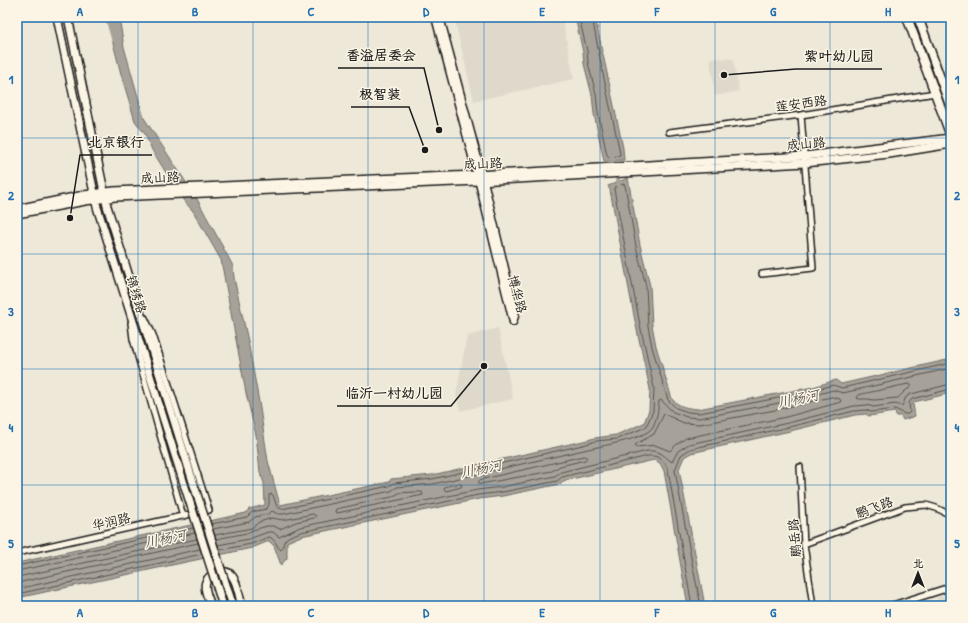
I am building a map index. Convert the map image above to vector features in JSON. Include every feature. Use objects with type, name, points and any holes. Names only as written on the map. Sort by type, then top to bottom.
[{"type":"main road","name":"锦绣路","points":[[57,17],[95,196],[223,606]]},
{"type":"main road","name":"锦绣路","points":[[68,17],[104,195],[233,606]]},
{"type":"main road","points":[[907,17],[951,137]]},
{"type":"main road","points":[[918,17],[951,108]]},
{"type":"main road","name":"成山路","points":[[805,159],[951,137]]},
{"type":"main road","name":"成山路","points":[[17,209],[104,195],[631,170],[889,154],[951,144]]},
{"type":"main road","name":"成山路","points":[[17,214],[95,196]]},
{"type":"main road","points":[[211,606],[206,589],[206,582],[214,573],[226,572],[234,578],[242,606]]},
{"type":"street","name":"博华路","points":[[435,17],[480,178],[515,310],[513,322],[480,178],[440,17]]},
{"type":"street","name":"莲安西路","points":[[669,132],[801,115],[935,93]]},
{"type":"street","points":[[762,274],[813,268],[801,115]]},
{"type":"street","name":"华润路","points":[[17,553],[209,510],[153,335],[137,303]]},
{"type":"street","points":[[128,305],[133,339],[183,516]]},
{"type":"street","name":"鹏岳路","points":[[800,467],[804,544],[813,606]]},
{"type":"street","name":"鹏飞路","points":[[804,544],[905,507],[926,505],[951,515]]},
{"type":"street","points":[[890,606],[951,587]]},
{"type":"shaded area","points":[[454,17],[562,17],[574,79],[474,101]]},
{"type":"shaded area","points":[[710,58],[733,59],[739,91],[715,96]]},
{"type":"shaded area","points":[[498,328],[513,399],[460,411],[456,395],[467,336]]},
{"type":"shaded area","points":[[951,593],[951,606],[939,606],[937,598]]},
{"type":"water","name":"川杨河","points":[[109,17],[119,17],[124,47],[144,118],[197,199],[233,266],[234,278],[248,341],[259,402],[268,461],[280,505],[389,482],[391,479],[432,475],[595,438],[616,435],[644,423],[649,410],[650,389],[608,186],[628,178],[640,245],[650,286],[652,325],[656,346],[672,399],[677,404],[687,408],[698,409],[813,387],[836,380],[841,384],[951,359],[951,393],[914,402],[915,416],[903,420],[901,416],[896,416],[895,412],[869,416],[866,414],[855,415],[691,453],[684,457],[679,469],[705,606],[688,606],[664,471],[660,463],[654,460],[563,481],[560,484],[503,496],[479,499],[301,536],[287,542],[287,558],[281,565],[274,546],[269,541],[252,548],[17,598],[17,563],[246,513],[249,509],[265,505],[264,483],[260,472],[256,435],[246,393],[221,260],[193,211],[183,200],[152,150],[145,134],[135,121],[112,39],[113,31]]},
{"type":"water","points":[[575,17],[595,17],[623,148],[624,160],[604,161],[594,114],[592,95],[584,64],[583,52]]},
{"type":"waterway","points":[[109,17],[115,38]]},
{"type":"waterway","points":[[612,156],[619,186]]},
{"type":"place","name":"紫叶幼儿园","points":[[724,75]]},
{"type":"place","name":"香溢居委会","points":[[439,130]]},
{"type":"place","name":"极智装","points":[[425,150]]},
{"type":"place","name":"北京银行","points":[[70,218]]},
{"type":"place","name":"临沂一村幼儿园","points":[[484,366]]}]
